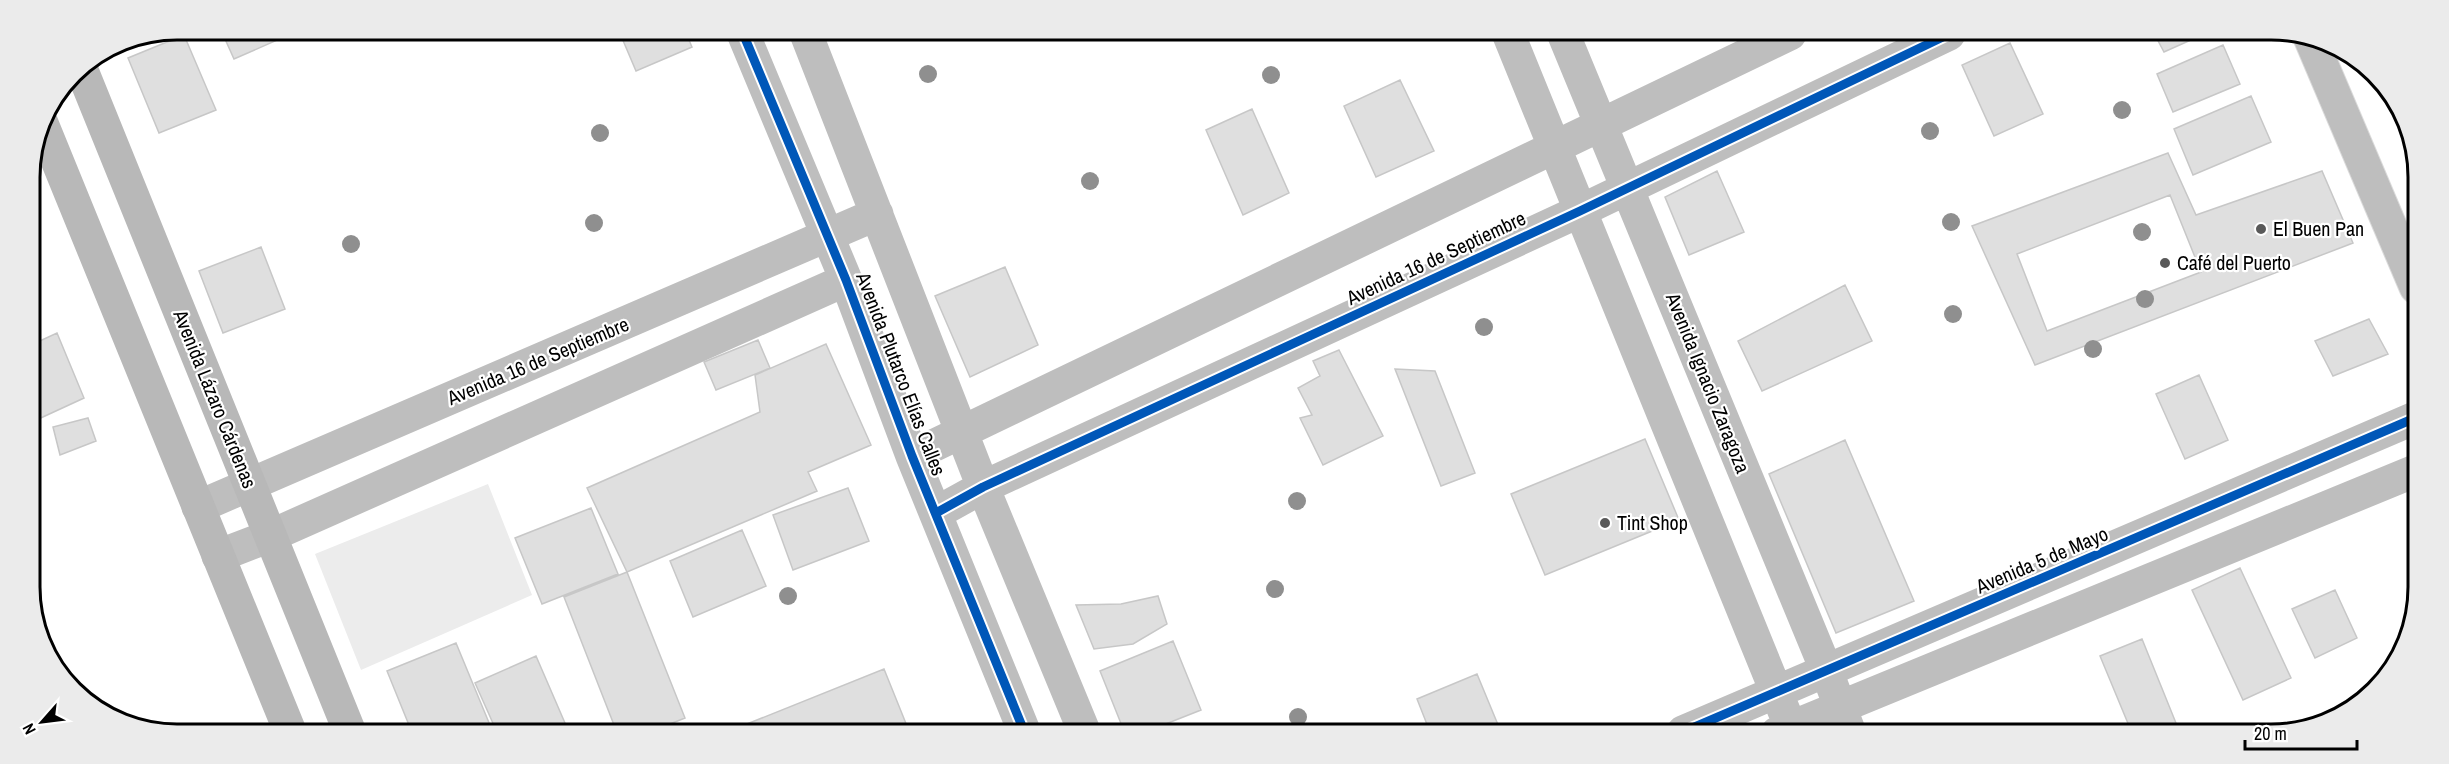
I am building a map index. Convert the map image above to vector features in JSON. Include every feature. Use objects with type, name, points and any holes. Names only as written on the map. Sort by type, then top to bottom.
[{"type":"main road","name":"Avenida Lázaro Cárdenas","points":[[85,77],[250,485],[340,724]]},
{"type":"main road","points":[[47,136],[287,724]]},
{"type":"street","name":"Avenida Plutarco Elías Calles","points":[[746,40],[828,235],[912,456],[1021,724]]},
{"type":"street","name":"Avenida Plutarco Elías Calles","points":[[808,40],[983,487],[1081,724]]},
{"type":"street","points":[[1511,40],[1778,694],[1785,723]]},
{"type":"street","name":"Avenida Ignacio Zaragoza","points":[[1566,40],[1827,672],[1844,720]]},
{"type":"street","points":[[912,456],[1778,40]]},
{"type":"street","name":"Avenida 16 de Septiembre","points":[[936,513],[983,487],[1580,212],[1936,40]]},
{"type":"street","points":[[2314,48],[2408,268]]},
{"type":"street","name":"Avenida 16 de Septiembre","points":[[198,507],[877,214]]},
{"type":"street","points":[[218,556],[270,536],[846,280]]},
{"type":"street","name":"Avenida 5 de Mayo","points":[[1705,723],[1778,694],[2408,421]]},
{"type":"street","points":[[1827,723],[1844,720],[2408,474]]},
{"type":"shaded area","points":[[488,484],[532,595],[361,670],[315,554]]},
{"type":"building","points":[[186,40],[216,110],[159,133],[128,58],[170,41]]},
{"type":"building","points":[[225,40],[277,40],[234,59]]},
{"type":"building","points":[[623,40],[689,40],[692,47],[636,71]]},
{"type":"building","points":[[2158,40],[2191,40],[2164,52]]},
{"type":"building","points":[[2010,43],[2043,114],[1994,136],[1962,65]]},
{"type":"building","points":[[2223,45],[2240,84],[2173,112],[2157,74]]},
{"type":"building","points":[[1400,80],[1434,151],[1376,177],[1344,106]]},
{"type":"building","points":[[2251,96],[2271,142],[2193,175],[2174,129]]},
{"type":"building","points":[[1252,109],[1289,193],[1243,215],[1206,130]]},
{"type":"building","points":[[2168,153],[2196,215],[2322,171],[2353,243],[2035,365],[1972,226]],"holes":[[[2170,195],[2201,272],[2047,331],[2017,254]]]},
{"type":"building","points":[[1717,171],[1744,232],[1689,255],[1665,197]]},
{"type":"building","points":[[261,247],[285,309],[223,333],[199,271]]},
{"type":"building","points":[[1005,267],[1038,345],[970,377],[935,296]]},
{"type":"building","points":[[1845,285],[1872,341],[1762,391],[1738,341]]},
{"type":"building","points":[[2369,319],[2388,354],[2333,376],[2315,341]]},
{"type":"building","points":[[57,333],[84,398],[40,418],[41,341]]},
{"type":"building","points":[[758,340],[770,368],[716,390],[704,362]]},
{"type":"building","points":[[826,344],[871,445],[808,472],[817,491],[627,572],[587,488],[760,412],[755,375]]},
{"type":"building","points":[[1339,350],[1383,436],[1323,465],[1300,418],[1312,415],[1298,388],[1320,376],[1313,361]]},
{"type":"building","points":[[1395,369],[1435,371],[1475,473],[1441,486]]},
{"type":"building","points":[[2199,375],[2228,440],[2185,459],[2156,394]]},
{"type":"building","points":[[88,418],[96,441],[60,455],[53,427]]},
{"type":"building","points":[[1645,439],[1679,520],[1545,575],[1511,494]]},
{"type":"building","points":[[1845,440],[1914,601],[1836,633],[1769,474]]},
{"type":"building","points":[[848,488],[869,541],[793,570],[773,515]]},
{"type":"building","points":[[591,508],[618,574],[542,604],[515,538]]},
{"type":"building","points":[[742,530],[766,586],[693,617],[670,561]]},
{"type":"building","points":[[2240,568],[2291,678],[2243,700],[2192,590]]},
{"type":"building","points":[[627,572],[685,718],[671,724],[614,724],[564,597]]},
{"type":"building","points":[[2335,590],[2357,638],[2315,658],[2292,609]]},
{"type":"building","points":[[1158,596],[1167,624],[1133,644],[1094,649],[1076,605],[1121,604]]},
{"type":"building","points":[[2142,639],[2176,723],[2128,723],[2100,656]]},
{"type":"building","points":[[1173,641],[1201,710],[1167,724],[1121,724],[1100,671]]},
{"type":"building","points":[[456,643],[489,724],[409,724],[387,671]]},
{"type":"building","points":[[536,656],[565,724],[493,724],[475,683]]},
{"type":"building","points":[[884,669],[906,724],[748,724]]},
{"type":"building","points":[[1477,674],[1497,723],[1427,723],[1417,699]]},
{"type":"cycle path","points":[[746,40],[846,280],[912,456],[1021,724]]},
{"type":"cycle path","points":[[936,513],[983,487],[1580,211],[1936,40]]},
{"type":"cycle path","points":[[1703,723],[2408,421]]},
{"type":"place","name":"El Buen Pan","points":[[2261,229]]},
{"type":"place","name":"Café del Puerto","points":[[2165,263]]},
{"type":"place","name":"Tint Shop","points":[[1605,523]]}]
